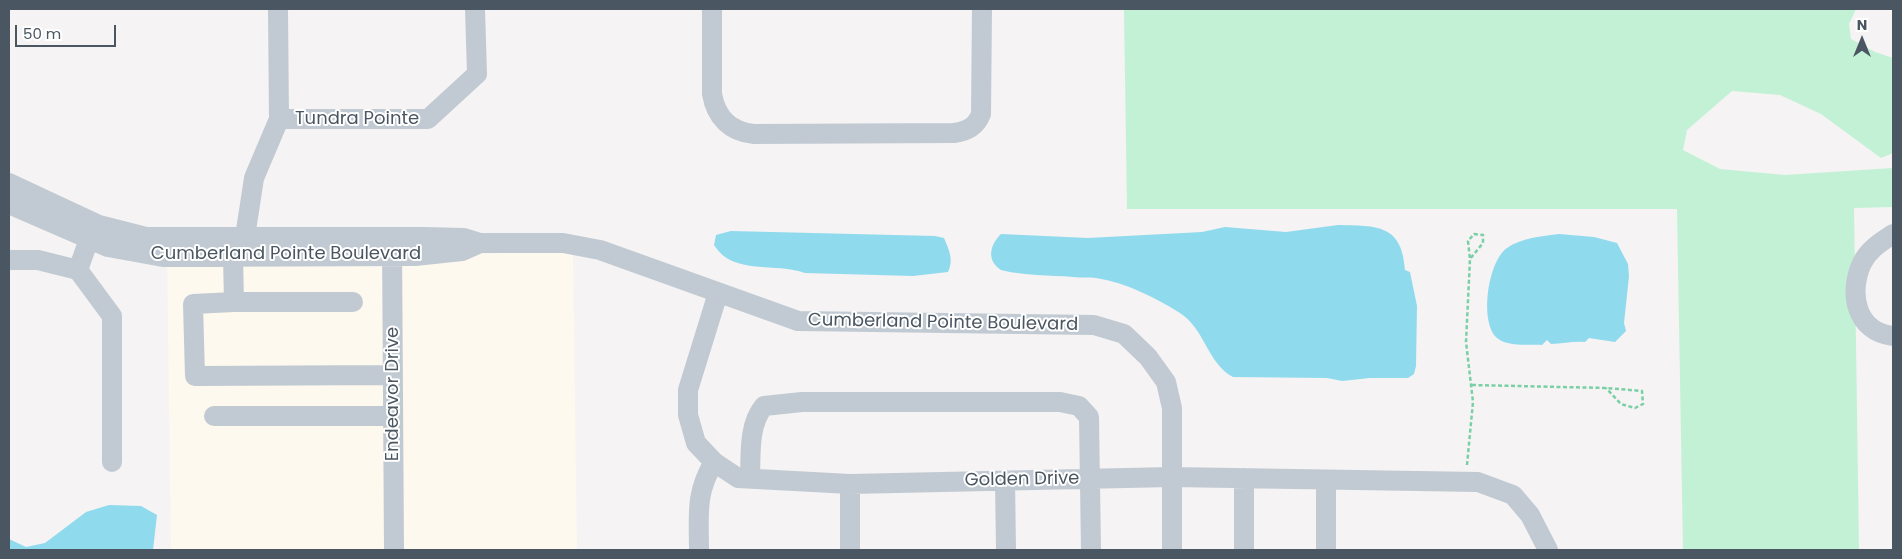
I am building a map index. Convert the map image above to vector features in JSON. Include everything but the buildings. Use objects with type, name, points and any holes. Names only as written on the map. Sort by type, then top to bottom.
[{"type":"street","points":[[278,9],[279,119]]},
{"type":"street","name":"Tundra Pointe","points":[[245,237],[254,178],[279,119],[428,119],[477,74],[475,9]]},
{"type":"street","points":[[712,9],[712,94],[714,106],[726,123],[743,133],[754,134],[964,132],[978,122],[982,106],[982,9]]},
{"type":"street","name":"Cumberland Pointe Boulevard","points":[[9,183],[127,252],[163,257],[233,256],[392,247]]},
{"type":"street","name":"Cumberland Pointe Boulevard","points":[[9,204],[91,232],[115,231],[146,237],[245,237],[462,251],[480,243],[563,243],[616,256],[798,321],[1094,325],[1124,334],[1148,357],[1166,382],[1172,408],[1172,550]]},
{"type":"street","points":[[78,270],[91,232]]},
{"type":"street","points":[[1893,234],[1875,246],[1862,264],[1856,287],[1860,315],[1866,326],[1884,335],[1893,336]]},
{"type":"street","name":"Endeavor Drive","points":[[392,247],[394,550]]},
{"type":"street","points":[[233,256],[234,302]]},
{"type":"street","points":[[9,260],[38,260],[78,270],[112,316],[112,462]]},
{"type":"street","name":"Golden Drive","points":[[718,294],[688,390],[688,416],[696,443],[714,462],[738,478],[850,484],[1172,477],[1478,482],[1513,495],[1530,515],[1548,550]]},
{"type":"street","points":[[353,302],[193,304],[195,376],[393,376]]},
{"type":"street","points":[[750,478],[752,433],[758,412],[764,406],[802,402],[1060,402],[1079,406],[1089,417],[1091,550]]},
{"type":"street","points":[[214,416],[393,416]]},
{"type":"street","points":[[699,550],[699,505],[703,480],[714,462]]},
{"type":"street","points":[[1244,478],[1244,550]]},
{"type":"street","points":[[1005,480],[1006,550]]},
{"type":"street","points":[[1326,480],[1326,550]]},
{"type":"street","points":[[850,484],[850,550]]},
{"type":"path","points":[[1465,482],[1473,414],[1472,385],[1466,342],[1470,259],[1468,241],[1474,234],[1483,235],[1483,243],[1470,259]]},
{"type":"path","points":[[1472,385],[1606,388],[1639,389],[1643,395],[1643,404],[1635,408],[1621,404],[1606,388]]},
{"type":"shaded area","points":[[573,252],[577,550],[171,550],[167,258]]},
{"type":"green space","points":[[1124,9],[1856,9],[1849,24],[1851,39],[1875,52],[1893,58],[1893,153],[1881,158],[1821,114],[1780,95],[1732,91],[1687,130],[1683,150],[1720,169],[1785,175],[1893,168],[1893,207],[1854,208],[1859,550],[1683,550],[1677,209],[1127,209]]},
{"type":"water","points":[[1338,225],[1376,228],[1393,236],[1399,244],[1405,270],[1410,272],[1417,306],[1416,366],[1414,374],[1408,378],[1370,378],[1342,381],[1327,378],[1233,377],[1217,363],[1188,320],[1180,313],[1150,296],[1119,283],[1096,278],[1028,274],[1001,270],[993,262],[991,252],[994,243],[1001,234],[1088,238],[1202,232],[1225,227],[1286,232]]},
{"type":"water","points":[[731,231],[935,236],[944,238],[951,263],[948,272],[913,276],[805,273],[781,268],[743,265],[722,255],[714,245],[716,235]]},
{"type":"water","points":[[1559,234],[1594,237],[1617,243],[1628,264],[1629,276],[1624,323],[1626,331],[1615,342],[1589,338],[1585,342],[1551,344],[1547,340],[1542,345],[1512,344],[1501,341],[1491,330],[1487,306],[1491,278],[1500,255],[1507,248],[1519,242]]},
{"type":"water","points":[[109,505],[141,506],[157,515],[153,550],[9,550],[9,539],[26,547],[45,543],[86,512]]}]
